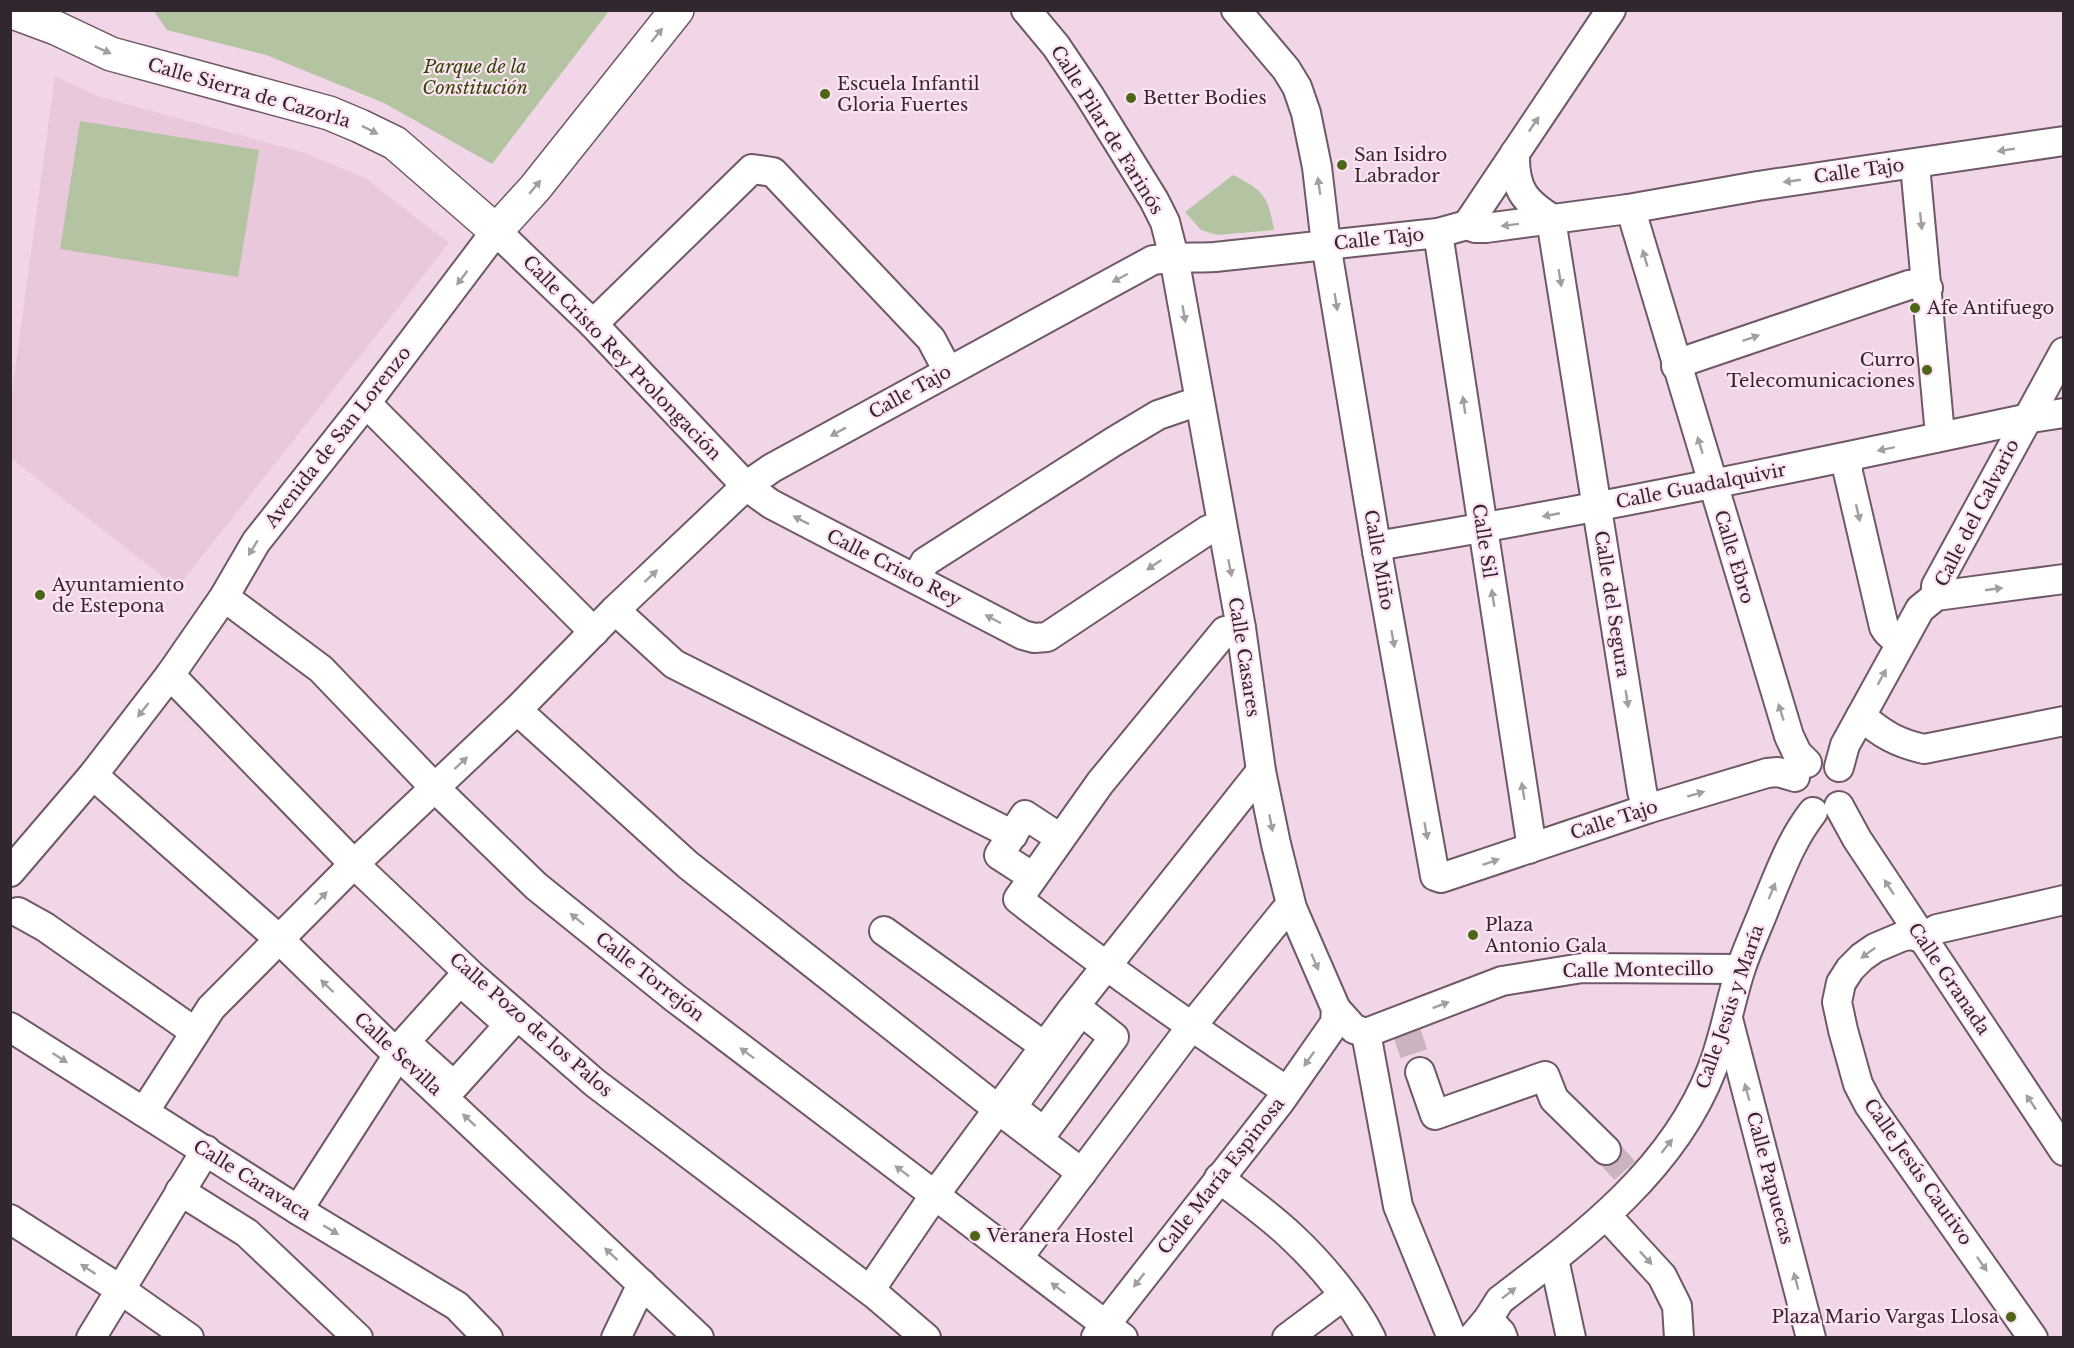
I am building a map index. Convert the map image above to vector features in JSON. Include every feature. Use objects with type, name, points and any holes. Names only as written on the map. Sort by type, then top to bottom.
[{"type":"street","name":"Avenida de San Lorenzo","points":[[10,872],[93,775],[170,675],[224,597],[256,542],[366,403],[496,231],[535,188],[677,10]]},
{"type":"street","name":"Calle Pilar de Farinós","points":[[1026,10],[1056,45],[1154,200],[1166,222],[1174,257]]},
{"type":"street","name":"Calle Miño","points":[[1236,10],[1286,69],[1297,87],[1306,113],[1317,168],[1326,244],[1377,551],[1435,876]]},
{"type":"street","points":[[1467,225],[1611,10]]},
{"type":"street","name":"Calle Sierra de Cazorla","points":[[10,11],[54,19],[111,54],[329,113],[360,126],[395,143],[496,231]]},
{"type":"street","name":"Calle Tajo","points":[[144,1112],[211,1008],[354,864],[517,710],[615,610],[747,486],[772,468],[1153,260],[1174,257],[1190,259],[1215,257],[1438,233],[1467,225],[1486,228],[1554,220],[1758,186],[2064,141]]},
{"type":"street","points":[[1515,153],[1514,170],[1525,197],[1533,207],[1554,220]]},
{"type":"street","points":[[1918,163],[1916,176],[1940,430],[1935,438]]},
{"type":"street","points":[[593,324],[752,169],[773,172],[931,339],[948,371]]},
{"type":"street","name":"Calle Ebro","points":[[1628,209],[1633,217],[1676,366],[1801,770]]},
{"type":"street","name":"Calle del Segura","points":[[1554,220],[1553,232],[1644,800],[1650,808]]},
{"type":"street","name":"Calle Cristo Rey Prolongación","points":[[496,231],[593,324],[747,486]]},
{"type":"street","name":"Calle Sil","points":[[1438,233],[1531,842],[1529,849]]},
{"type":"street","name":"Calle Casares","points":[[1174,257],[1241,628],[1261,771],[1276,844],[1292,908],[1336,1009],[1354,1029],[1366,1033]]},
{"type":"street","points":[[1676,366],[1684,361],[1909,285],[1920,284],[1928,288]]},
{"type":"street","name":"Calle del Calvario","points":[[1839,767],[1845,745],[1860,716],[1920,609],[1936,596],[1936,586],[2025,419],[2064,352]]},
{"type":"street","points":[[916,579],[925,562],[1113,442],[1158,416],[1198,400]]},
{"type":"street","points":[[366,403],[594,632]]},
{"type":"street","name":"Calle Guadalquivir","points":[[1377,551],[1388,544],[1712,484],[2025,419],[2064,413]]},
{"type":"street","points":[[1851,456],[1848,462],[1848,472],[1884,627],[1892,636],[1904,638]]},
{"type":"street","name":"Calle Cristo Rey","points":[[747,486],[771,504],[1023,635],[1034,638],[1047,637],[1208,530],[1222,525]]},
{"type":"street","points":[[1936,596],[2064,579]]},
{"type":"street","name":"Calle Torrejón","points":[[224,597],[321,669],[435,788],[536,886],[675,998],[1018,1258],[1108,1333]]},
{"type":"street","points":[[615,610],[674,664],[1012,835]]},
{"type":"street","points":[[1025,888],[1100,783],[1225,631],[1241,628]]},
{"type":"street","name":"Calle Pozo de los Palos","points":[[170,675],[467,979],[510,1017],[870,1290],[926,1338]]},
{"type":"street","points":[[517,710],[688,866],[1082,1173]]},
{"type":"street","points":[[1860,716],[1882,734],[1902,744],[1924,749],[2064,721]]},
{"type":"street","points":[[1815,760],[1824,760],[1839,767],[1846,782],[1846,791],[1826,809],[1806,810],[1796,799],[1794,792],[1801,770],[1815,760]]},
{"type":"street","name":"Calle Tajo","points":[[1435,876],[1441,878],[1650,808],[1767,773],[1801,770]]},
{"type":"street","points":[[870,1290],[934,1196],[1044,1046],[1261,771]]},
{"type":"street","name":"Calle Sevilla","points":[[93,775],[445,1088],[699,1338]]},
{"type":"street","name":"Calle Granada","points":[[1826,809],[1857,839],[2064,1151]]},
{"type":"street","name":"Calle Jesús y María","points":[[1487,1331],[1500,1300],[1606,1215],[1632,1178],[1686,1122],[1712,1070],[1728,1020],[1740,969],[1792,843],[1826,809]]},
{"type":"street","points":[[1060,838],[1025,815],[999,855],[1025,888],[1105,966],[1287,1091]]},
{"type":"street","name":"Calle Jesús Cautivo","points":[[2033,1338],[1869,1105],[1858,1084],[1837,1002],[1841,983],[1850,969],[1862,957],[1888,942],[1910,936],[1922,938],[1937,929],[2064,900]]},
{"type":"street","points":[[1018,1258],[1191,1027],[1285,911],[1292,908]]},
{"type":"street","points":[[13,911],[45,927],[195,1032]]},
{"type":"street","points":[[884,931],[1044,1046]]},
{"type":"street","name":"Calle Montecillo","points":[[1366,1033],[1404,1023],[1502,981],[1582,968],[1740,969]]},
{"type":"street","points":[[298,1210],[403,1049],[405,1042],[460,981],[467,979]]},
{"type":"street","name":"Calle María Espinosa","points":[[1108,1333],[1219,1178],[1287,1091],[1335,1023],[1336,1009]]},
{"type":"street","points":[[445,1088],[454,1086],[509,1025],[510,1017]]},
{"type":"street","name":"Calle Papuecas","points":[[1728,1020],[1811,1338]]},
{"type":"street","name":"Calle Caravaca","points":[[10,1027],[298,1210],[457,1306],[488,1338]]},
{"type":"street","points":[[1366,1033],[1398,1206],[1452,1338]]},
{"type":"street","points":[[1420,1072],[1435,1115],[1545,1076],[1554,1099],[1606,1150]]},
{"type":"street","points":[[91,1338],[206,1150]]},
{"type":"street","points":[[1219,1178],[1291,1235],[1344,1296],[1364,1323],[1371,1338]]},
{"type":"street","points":[[180,1191],[247,1233],[358,1338]]},
{"type":"street","points":[[1606,1215],[1662,1276],[1677,1306],[1679,1338]]},
{"type":"street","points":[[10,1219],[121,1290],[189,1338]]},
{"type":"street","points":[[1554,1259],[1570,1338]]},
{"type":"street","points":[[616,1338],[642,1284]]},
{"type":"street","points":[[1287,1338],[1344,1296]]},
{"type":"shaded area","points":[[55,76],[100,97],[305,153],[365,178],[449,243],[177,588],[11,458],[11,399]]},
{"type":"green space","name":"Parque de la Constitución","points":[[154,11],[609,11],[492,164],[384,103],[266,55],[167,30]]},
{"type":"green space","points":[[80,121],[259,150],[238,277],[60,249]]},
{"type":"green space","points":[[1233,175],[1258,190],[1263,196],[1267,202],[1274,230],[1217,235],[1201,230],[1185,212]]},
{"type":"tunnel","points":[[1405,1027],[1420,1072]]},
{"type":"tunnel","points":[[1606,1150],[1627,1173]]},
{"type":"place","name":"Escuela Infantil Gloria Fuertes","points":[[825,94]]},
{"type":"place","name":"Better Bodies","points":[[1131,98]]},
{"type":"place","name":"San Isidro Labrador","points":[[1342,165]]},
{"type":"place","name":"Afe Antifuego","points":[[1915,308]]},
{"type":"place","name":"Curro Telecomunicaciones","points":[[1927,370]]},
{"type":"place","name":"Ayuntamiento de Estepona","points":[[40,595]]},
{"type":"place","name":"Plaza Antonio Gala","points":[[1473,935]]},
{"type":"place","name":"Veranera Hostel","points":[[975,1236]]},
{"type":"place","name":"Plaza Mario Vargas Llosa","points":[[2011,1317]]}]
